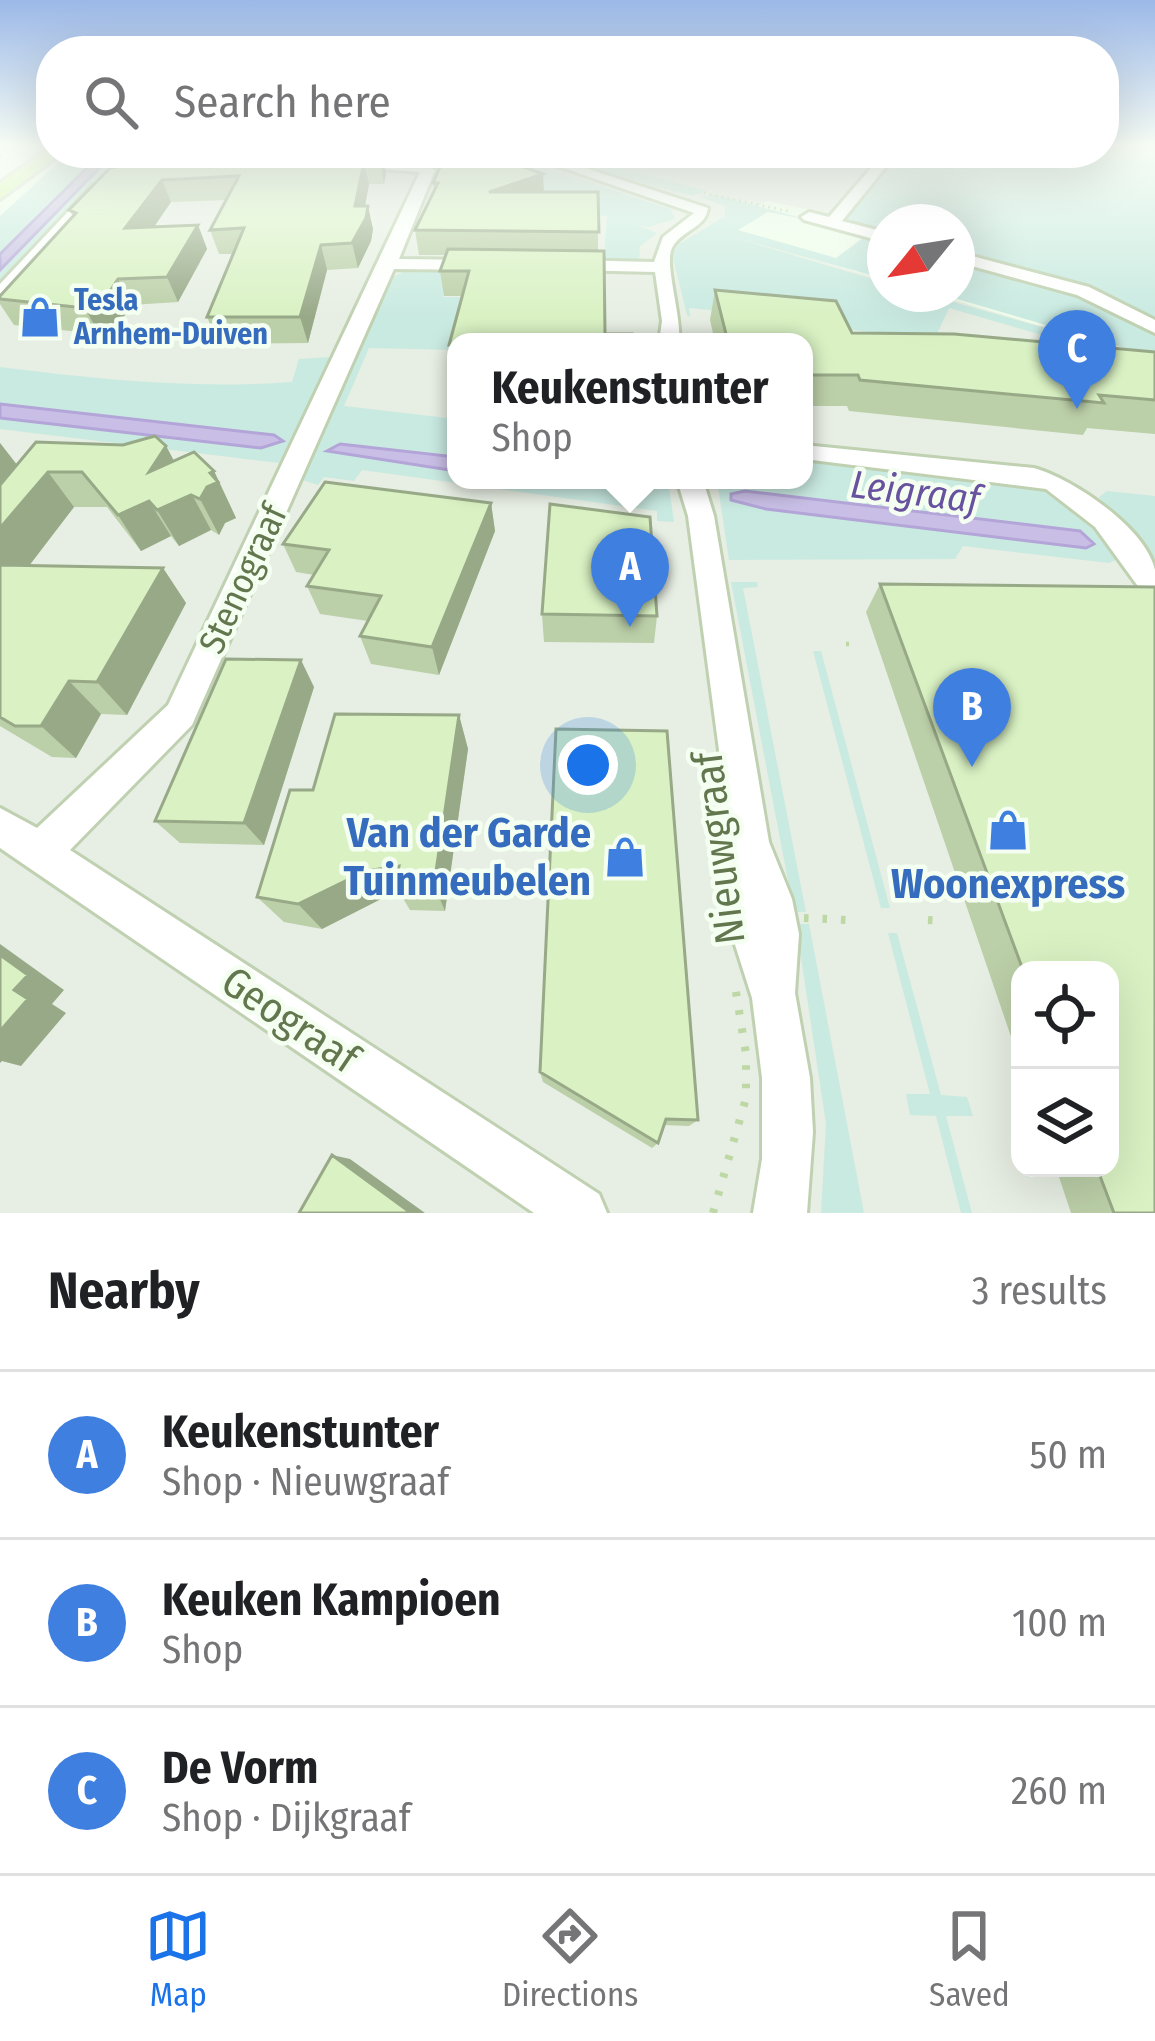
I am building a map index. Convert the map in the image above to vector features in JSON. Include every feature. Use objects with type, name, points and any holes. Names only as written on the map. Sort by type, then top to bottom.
[{"type":"street","points":[[0,295],[85,204]]},
{"type":"street","points":[[414,204],[388,264],[497,265]]},
{"type":"street","points":[[670,331],[661,255],[667,241],[702,216],[694,204]]},
{"type":"street","points":[[832,223],[848,204]]},
{"type":"street","points":[[795,231],[812,217],[867,232]]},
{"type":"street","points":[[975,261],[1083,291],[1155,327]]},
{"type":"street","name":"Stenograaf","points":[[39,853],[180,715],[388,264]]},
{"type":"street","points":[[541,265],[664,267]]},
{"type":"street","points":[[813,453],[1034,476],[1062,484],[1099,512],[1154,587]]},
{"type":"street","name":"Nieuwgraaf","points":[[693,489],[701,517],[750,842],[746,888],[754,987],[789,1124],[780,1213]]},
{"type":"street","name":"Nieuwgraaf","points":[[701,517],[706,489]]},
{"type":"street","name":"Geograaf","points":[[0,826],[580,1213]]},
{"type":"path","points":[[761,204],[812,217]]},
{"type":"path","points":[[846,644],[859,644]]},
{"type":"path","points":[[928,920],[944,921]]},
{"type":"path","name":"Nieuwgraaf","points":[[713,1213],[746,1098],[754,987]]},
{"type":"shaded area","points":[[14,204],[51,204],[0,254],[0,216]]},
{"type":"shaded area","points":[[51,204],[65,204],[0,270],[0,254]]},
{"type":"shaded area","points":[[58,204],[762,204],[714,229],[867,276],[867,312],[975,312],[975,306],[1155,360],[1155,1213],[0,1213],[0,262]]},
{"type":"shaded area","points":[[65,204],[79,204],[0,288],[0,270]]},
{"type":"shaded area","points":[[556,204],[654,204],[671,209],[675,219],[648,227],[635,224],[657,233],[640,246],[639,262],[570,263],[604,258],[607,216],[565,213]]},
{"type":"shaded area","points":[[718,204],[748,204],[809,220],[768,212],[738,230],[836,258],[863,238],[831,229],[867,234],[867,274],[733,237],[867,278],[867,312],[947,312],[934,340],[689,308],[690,317],[672,254],[679,244],[725,216],[725,206]]},
{"type":"shaded area","points":[[780,204],[839,204],[830,214]]},
{"type":"shaded area","points":[[856,204],[1155,204],[1155,324],[1125,306],[975,260],[975,204],[867,204],[867,229],[842,220]]},
{"type":"shaded area","points":[[975,263],[1069,288],[1155,330],[1155,357],[975,304]]},
{"type":"shaded area","points":[[452,268],[443,297],[469,297],[460,333],[447,333],[447,350],[369,348],[344,406],[447,418],[447,482],[362,470],[354,481],[324,477],[318,485],[299,479],[387,280],[409,269]]},
{"type":"shaded area","points":[[975,308],[1109,346],[1133,354],[1132,361],[963,312],[975,312]]},
{"type":"shaded area","points":[[332,357],[279,463],[0,429],[0,418],[281,441],[263,434],[0,406],[0,367],[148,382],[256,384],[292,382],[299,359]]},
{"type":"shaded area","points":[[0,404],[274,435],[283,441],[261,448],[0,418]]},
{"type":"shaded area","points":[[340,444],[447,456],[447,470],[327,451]]},
{"type":"shaded area","points":[[813,457],[1038,483],[1079,503],[1120,558],[1109,563],[963,546],[955,559],[729,560],[718,489],[813,489]]},
{"type":"shaded area","points":[[499,489],[669,489],[674,522],[657,521],[657,511]]},
{"type":"shaded area","points":[[745,491],[1080,531],[1094,544],[1086,548],[766,509],[731,500],[731,494]]},
{"type":"shaded area","points":[[1107,491],[1155,496],[1155,567],[1099,497]]},
{"type":"shaded area","points":[[731,582],[757,582],[758,587],[743,588],[806,912],[794,912]]},
{"type":"shaded area","points":[[813,651],[821,651],[890,908],[881,908]]},
{"type":"shaded area","points":[[796,924],[809,924],[864,1213],[821,1213],[826,1124]]},
{"type":"shaded area","points":[[888,933],[897,933],[941,1095],[967,1097],[973,1116],[946,1116],[972,1213],[961,1213],[936,1116],[910,1115],[906,1094],[930,1094]]},
{"type":"building","points":[[75,204],[144,204],[125,228],[198,225],[167,277],[118,279],[102,303],[85,308],[0,299],[76,213],[69,210]]},
{"type":"building","points":[[224,204],[368,206],[352,243],[321,245],[300,317],[207,317],[244,228],[210,230]]},
{"type":"building","points":[[428,204],[598,204],[599,232],[415,230]]},
{"type":"building","points":[[448,249],[604,251],[605,333],[452,333],[469,271],[440,271]]},
{"type":"building","points":[[715,290],[836,301],[852,333],[954,334],[1155,352],[1155,400],[1099,395],[1104,403],[860,380],[858,375],[813,375],[813,333],[726,333]]},
{"type":"building","points":[[155,436],[166,446],[149,472],[194,452],[214,471],[210,473],[218,482],[207,487],[200,499],[191,495],[157,510],[149,501],[118,515],[82,472],[48,472],[0,528],[0,485],[36,442],[123,445]]},
{"type":"building","points":[[325,482],[491,503],[432,647],[360,636],[381,596],[307,586],[329,550],[283,544]]},
{"type":"building","points":[[550,504],[650,517],[657,616],[542,614]]},
{"type":"building","points":[[0,565],[163,568],[97,682],[69,681],[41,726],[15,726],[0,717]]},
{"type":"building","points":[[880,584],[1155,587],[1155,1213],[1114,1213],[1100,1177],[1119,1177],[1119,961],[1020,961]]},
{"type":"building","points":[[226,659],[301,660],[244,823],[155,821]]},
{"type":"building","points":[[335,714],[459,715],[434,885],[395,884],[399,866],[366,871],[298,904],[257,897],[290,790],[313,790]]},
{"type":"building","points":[[556,729],[667,731],[698,1120],[666,1119],[658,1143],[540,1072]]},
{"type":"building","points":[[0,955],[28,975],[14,990],[28,999],[0,1031]]},
{"type":"building","points":[[332,1155],[411,1213],[299,1213]]},
{"type":"waterway","points":[[830,214],[839,204]]},
{"type":"place","name":"Tesla Arnhem-Duiven","points":[[40,317]]},
{"type":"place","name":"De Vorm","points":[[1077,409]]},
{"type":"place","name":"Keukenstunter","points":[[630,627]]},
{"type":"place","name":"Keuken Kampioen","points":[[972,767]]},
{"type":"place","name":"Woonexpress","points":[[1008,830]]},
{"type":"place","name":"Van der Garde Tuinmeubelen","points":[[625,857]]},
{"type":"water label","name":"Leigraaf","points":[[915,492]]}]
